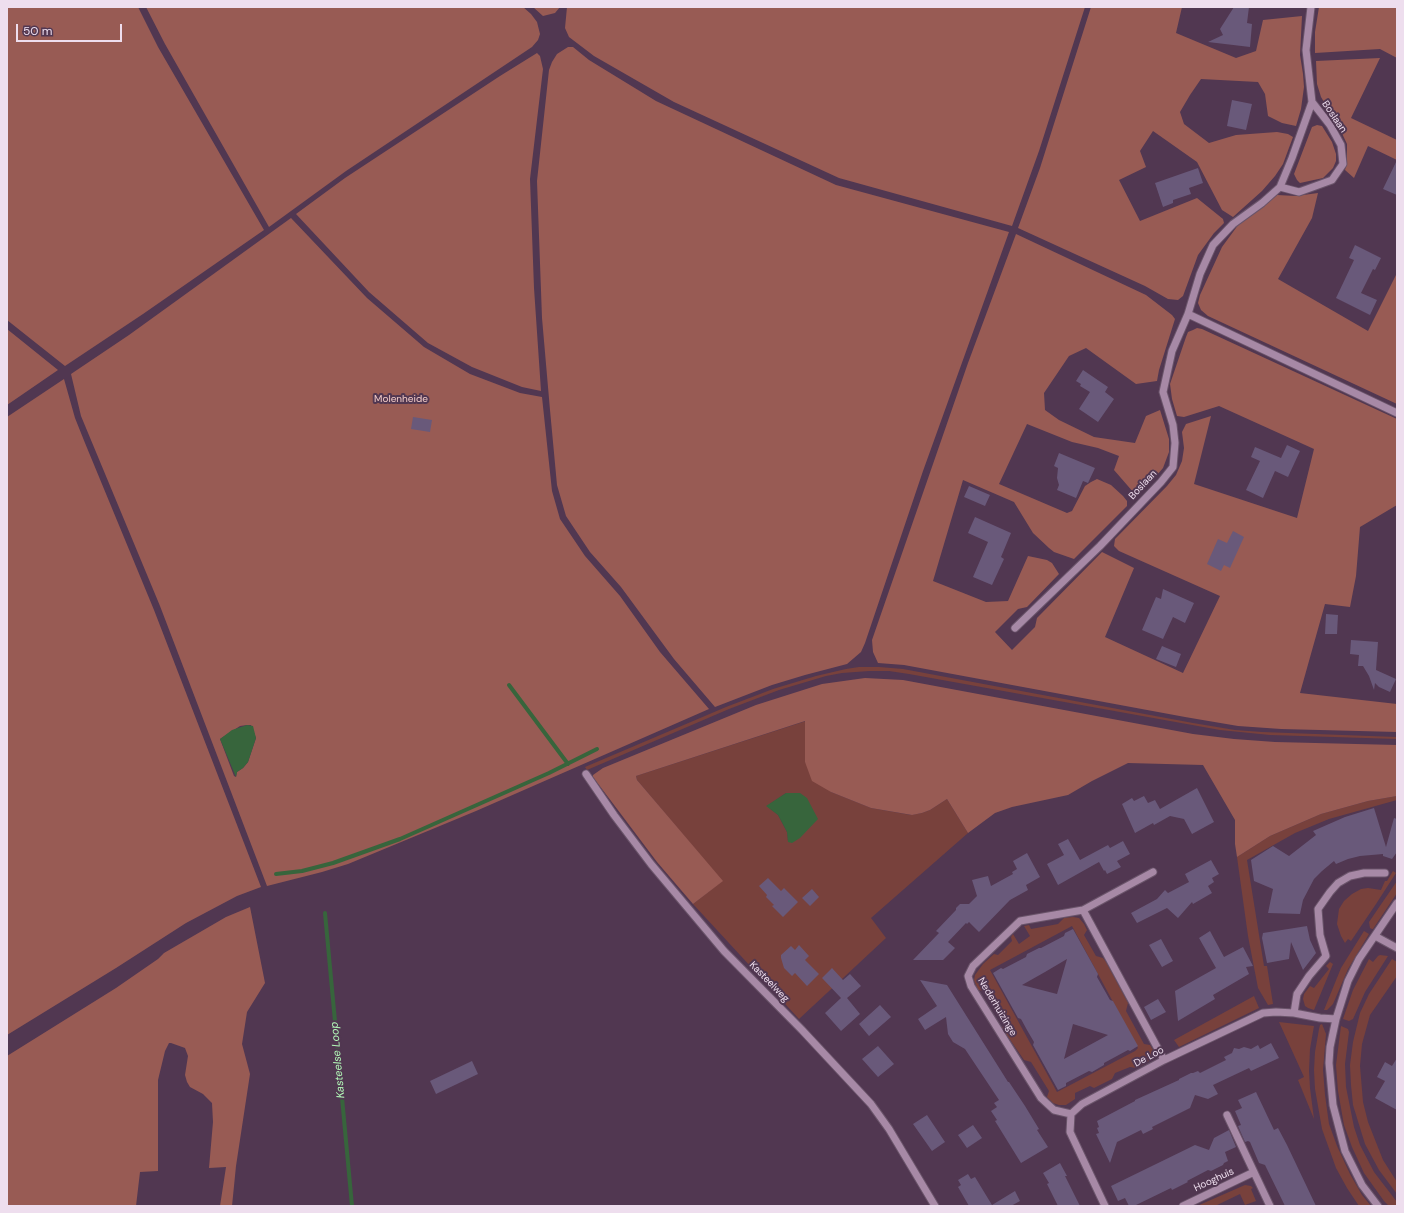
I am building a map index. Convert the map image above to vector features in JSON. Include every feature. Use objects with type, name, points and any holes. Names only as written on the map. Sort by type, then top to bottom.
[{"type":"street","name":"Boslaan","points":[[1015,628],[1100,546],[1161,482],[1173,467],[1175,443],[1173,425],[1163,392],[1172,351],[1188,314],[1200,274],[1213,245],[1233,224],[1262,203],[1280,187],[1292,158],[1312,102],[1306,50],[1311,7]]},
{"type":"street","name":"Boslaan","points":[[1280,187],[1299,192],[1332,180],[1343,164],[1341,145],[1330,125],[1312,102]]},
{"type":"street","points":[[1188,314],[1397,413]]},
{"type":"street","name":"Kasteelweg","points":[[586,774],[614,815],[651,864],[724,951],[802,1030],[871,1104],[889,1128],[935,1206]]},
{"type":"street","name":"Nederhuizinge","points":[[1071,1114],[1054,1110],[1041,1098],[971,986],[968,976],[973,966],[1020,921],[1083,910],[1152,872]]},
{"type":"street","points":[[1294,1013],[1297,994],[1309,976],[1326,956],[1320,935],[1318,909],[1338,883],[1350,876],[1364,873],[1385,873]]},
{"type":"street","points":[[1378,1206],[1362,1185],[1345,1151],[1333,1105],[1329,1063],[1330,1047],[1336,1019],[1348,981],[1359,959],[1397,903]]},
{"type":"street","points":[[1083,910],[1164,1060]]},
{"type":"street","points":[[1375,936],[1397,948]]},
{"type":"street","name":"De Loo","points":[[1071,1114],[1082,1104],[1164,1060],[1263,1013],[1294,1013],[1320,1018],[1336,1019]]},
{"type":"street","points":[[1071,1114],[1070,1132],[1105,1206]]},
{"type":"street","points":[[1227,1115],[1270,1206]]},
{"type":"street","name":"Hooghuis","points":[[1183,1206],[1254,1172]]},
{"type":"shaded area","points":[[859,667],[903,669],[1235,730],[1397,737],[1397,739],[1270,735],[1220,730],[909,674],[889,671],[869,671],[826,676],[779,690],[729,709],[587,770],[585,767],[726,707],[773,689],[816,676]]},
{"type":"shaded area","points":[[806,721],[805,762],[831,792],[871,808],[911,815],[930,810],[947,799],[968,833],[871,918],[886,938],[799,1019],[693,904],[722,881],[637,780],[636,776]],"holes":[[[786,793],[788,841],[787,832],[778,815],[767,806]]]},
{"type":"shaded area","points":[[247,725],[253,726],[256,738],[248,762],[237,772],[236,777],[220,739],[232,730]]},
{"type":"shaded area","points":[[786,793],[800,793],[807,798],[818,819],[800,838],[792,843],[788,842],[787,832],[778,815],[766,806]]},
{"type":"shaded area","points":[[1397,796],[1397,800],[1329,819],[1295,833],[1247,860],[1264,966],[1267,966],[1273,1004],[1268,1005],[1258,988],[1248,936],[1237,857],[1270,836],[1321,814],[1368,801]]},
{"type":"shaded area","points":[[1393,871],[1396,873],[1376,904],[1351,941],[1348,939],[1345,943],[1337,924],[1339,909],[1344,901],[1361,889],[1368,888],[1381,890],[1385,881],[1387,881]]},
{"type":"shaded area","points":[[1397,881],[1397,893],[1373,929],[1370,928],[1369,922]]},
{"type":"shaded area","points":[[1064,918],[1079,918],[1084,924],[1087,930],[1084,935],[1096,956],[1103,958],[1106,962],[1128,1003],[1126,1011],[1144,1044],[1150,1045],[1153,1050],[1153,1054],[1151,1059],[1146,1063],[1136,1068],[1130,1067],[1115,1073],[1112,1079],[1094,1088],[1090,1086],[1075,1093],[1075,1099],[1066,1105],[1059,1105],[1053,1103],[1047,1097],[1049,1091],[1031,1062],[1024,1060],[1002,1028],[1005,1024],[986,991],[978,990],[974,980],[975,975],[983,964],[994,954],[998,955],[1012,941],[1011,937],[1013,934],[1019,944],[1030,936],[1024,926],[1029,925],[1031,929],[1058,924]],"holes":[[[1072,926],[1138,1048],[1135,1051],[1057,1092],[990,970]]]},
{"type":"shaded area","points":[[1364,931],[1369,934],[1348,969],[1333,1004],[1327,1010],[1324,1010],[1341,968]]},
{"type":"shaded area","points":[[1380,955],[1388,956],[1365,992],[1353,1019],[1349,1021],[1343,1019],[1353,990],[1369,959],[1373,962]]},
{"type":"shaded area","points":[[1392,959],[1397,962],[1397,976],[1370,1015],[1362,1044],[1360,1066],[1363,1102],[1368,1122],[1383,1160],[1397,1182],[1397,1194],[1379,1170],[1365,1144],[1353,1105],[1350,1065],[1353,1042],[1360,1013],[1369,994]]},
{"type":"shaded area","points":[[1330,962],[1333,964],[1314,1010],[1308,1008],[1305,1006],[1303,999],[1304,994],[1310,986],[1314,988],[1329,969],[1326,966]]},
{"type":"shaded area","points":[[1254,996],[1259,1008],[1179,1047],[1174,1040]]},
{"type":"shaded area","points":[[1279,1022],[1314,1026],[1310,1049],[1309,1071],[1314,1119],[1298,1080],[1304,1077]]},
{"type":"shaded area","points":[[1322,1024],[1326,1034],[1323,1070],[1329,1124],[1350,1174],[1362,1195],[1371,1206],[1359,1206],[1347,1188],[1336,1168],[1322,1129],[1315,1089],[1314,1070],[1319,1029],[1320,1025]]},
{"type":"shaded area","points":[[1341,1026],[1348,1029],[1349,1032],[1345,1064],[1346,1087],[1354,1127],[1360,1145],[1374,1172],[1397,1202],[1397,1206],[1389,1206],[1384,1201],[1364,1173],[1344,1125],[1338,1091],[1336,1065]]},
{"type":"shaded area","points":[[1245,1185],[1253,1188],[1251,1189],[1256,1201],[1245,1205],[1240,1194],[1215,1206],[1197,1206]]},
{"type":"green space","points":[[7,7],[138,7],[158,47],[264,230],[65,366],[7,320]]},
{"type":"green space","points":[[146,7],[523,7],[537,22],[540,34],[538,40],[532,47],[346,171],[269,227],[165,44]]},
{"type":"green space","points":[[533,7],[560,7],[555,13],[543,16]]},
{"type":"green space","points":[[567,7],[1085,7],[1039,151],[1012,226],[839,178],[674,102],[594,56],[569,37],[565,28]]},
{"type":"green space","points":[[1091,7],[1182,7],[1176,33],[1236,58],[1256,51],[1263,20],[1302,16],[1300,55],[1304,87],[1301,109],[1296,126],[1282,123],[1268,116],[1265,94],[1258,82],[1201,79],[1180,112],[1184,124],[1209,143],[1236,135],[1277,132],[1288,134],[1293,137],[1283,164],[1275,176],[1262,191],[1233,217],[1222,210],[1197,162],[1153,131],[1140,151],[1146,167],[1119,180],[1140,221],[1197,198],[1223,219],[1224,223],[1214,233],[1198,255],[1183,296],[1178,300],[1168,299],[1145,286],[1018,228],[1040,168]]},
{"type":"green space","points":[[1319,7],[1397,8],[1397,58],[1380,49],[1315,53],[1315,32]]},
{"type":"green space","points":[[568,47],[573,47],[589,60],[656,101],[836,185],[1009,232],[923,471],[865,643],[861,652],[847,664],[772,685],[715,707],[674,659],[621,587],[590,552],[566,516],[557,485],[542,318],[537,181],[549,70],[557,54]]},
{"type":"green space","points":[[537,53],[540,56],[543,69],[530,179],[534,288],[541,391],[522,387],[472,367],[428,343],[369,292],[296,214],[345,178]]},
{"type":"green space","points":[[1380,58],[1351,118],[1397,140],[1397,160],[1368,146],[1354,178],[1345,170],[1347,162],[1347,144],[1338,125],[1321,97],[1317,84],[1316,61]]},
{"type":"green space","points":[[1317,125],[1322,126],[1332,142],[1336,154],[1336,161],[1333,168],[1323,178],[1300,183],[1294,174],[1312,127]]},
{"type":"green space","points":[[1318,193],[1312,218],[1278,279],[1368,331],[1397,273],[1397,404],[1208,316],[1201,310],[1198,303],[1200,295],[1222,247],[1244,217],[1256,206],[1277,195],[1296,196]]},
{"type":"green space","name":"Molenheide","points":[[291,218],[367,298],[424,347],[470,374],[520,393],[542,397],[552,491],[560,519],[585,556],[620,596],[660,652],[709,709],[476,811],[348,864],[267,886],[160,606],[81,416],[71,374],[129,335]],"holes":[[[251,725],[256,738],[248,762],[237,772],[236,777],[234,776],[220,739],[240,726]]]},
{"type":"green space","points":[[1016,234],[1146,295],[1175,319],[1157,381],[1136,384],[1086,348],[1069,356],[1044,393],[1045,410],[1059,420],[1094,437],[1135,443],[1146,416],[1160,410],[1169,439],[1169,452],[1163,468],[1139,493],[1134,493],[1114,470],[1119,456],[1098,448],[1072,442],[1027,424],[999,484],[1067,513],[1072,511],[1085,486],[1097,479],[1111,485],[1127,501],[1127,506],[1074,559],[1054,552],[1033,533],[1014,502],[963,480],[933,581],[986,602],[1008,601],[1028,556],[1047,560],[1052,563],[1059,574],[1027,607],[1018,609],[995,632],[1012,650],[1035,627],[1037,618],[1102,552],[1134,568],[1105,637],[1183,673],[1220,596],[1119,551],[1114,546],[1115,539],[1176,475],[1182,461],[1184,448],[1182,432],[1186,424],[1211,416],[1194,484],[1297,518],[1314,449],[1219,406],[1184,417],[1177,416],[1172,399],[1170,384],[1188,332],[1197,328],[1202,329],[1397,419],[1397,505],[1360,527],[1356,576],[1350,607],[1325,604],[1300,693],[1397,704],[1397,732],[1281,729],[1238,726],[904,665],[878,663],[873,652],[872,640],[968,363]]},
{"type":"green space","points":[[7,329],[58,370],[7,405]]},
{"type":"green space","points":[[64,379],[75,418],[154,610],[261,887],[237,896],[186,923],[7,1035],[7,417]]},
{"type":"green space","points":[[865,678],[903,680],[1193,734],[1275,742],[1397,745],[1397,796],[1368,801],[1321,814],[1270,836],[1237,857],[1235,844],[1235,820],[1203,765],[1128,763],[1068,795],[1012,807],[995,813],[968,833],[947,799],[930,810],[912,815],[871,808],[831,792],[812,781],[805,762],[805,721],[636,776],[637,780],[723,881],[693,904],[657,862],[593,777],[593,775],[603,768],[756,705],[822,684]]},
{"type":"green space","points":[[250,907],[265,983],[247,1012],[242,1044],[250,1074],[236,1166],[232,1206],[220,1206],[226,1167],[209,1168],[213,1122],[212,1103],[203,1094],[190,1087],[187,1082],[185,1075],[188,1056],[185,1048],[169,1043],[165,1051],[158,1080],[158,1171],[140,1172],[136,1206],[7,1206],[7,1056],[116,988],[158,959],[164,953],[226,917]]},
{"type":"building","points":[[1234,7],[1249,7],[1247,23],[1252,24],[1250,47],[1208,42],[1223,35],[1220,29]]},
{"type":"building","points":[[1232,100],[1252,104],[1246,130],[1227,126]]},
{"type":"building","points":[[1397,160],[1397,195],[1383,189]]},
{"type":"building","points":[[1198,168],[1203,183],[1189,188],[1191,194],[1173,200],[1173,203],[1163,207],[1155,183]]},
{"type":"building","points":[[1355,245],[1381,258],[1375,270],[1373,269],[1361,293],[1377,300],[1370,315],[1336,298],[1354,260],[1349,258]]},
{"type":"building","points":[[1083,370],[1108,387],[1105,392],[1114,399],[1098,422],[1079,409],[1090,392],[1080,386],[1081,384],[1076,381]]},
{"type":"building","points":[[413,417],[432,420],[430,432],[411,429]]},
{"type":"building","points":[[1287,445],[1300,451],[1288,477],[1275,471],[1263,498],[1246,490],[1260,461],[1251,457],[1255,447],[1281,458]]},
{"type":"building","points":[[1059,453],[1095,468],[1088,483],[1083,481],[1076,498],[1057,490],[1059,485],[1057,478],[1058,468],[1054,466]]},
{"type":"building","points":[[969,486],[990,495],[985,506],[964,497]]},
{"type":"building","points":[[975,517],[1011,533],[1001,557],[1004,559],[992,585],[973,577],[988,542],[968,533]]},
{"type":"building","points":[[1233,531],[1244,537],[1230,568],[1224,565],[1221,571],[1207,564],[1218,539],[1227,543]]},
{"type":"building","points":[[1163,589],[1194,603],[1185,623],[1173,617],[1163,639],[1142,630],[1156,597],[1161,599]]},
{"type":"building","points":[[1326,614],[1338,615],[1337,634],[1325,634]]},
{"type":"building","points":[[1351,640],[1378,642],[1376,670],[1396,679],[1390,692],[1379,687],[1375,683],[1374,690],[1369,676],[1363,666],[1358,666],[1359,655],[1350,654]]},
{"type":"building","points":[[1162,646],[1181,654],[1176,667],[1156,659]]},
{"type":"building","points":[[1197,788],[1214,822],[1192,834],[1184,819],[1170,816],[1135,833],[1122,804],[1132,798],[1134,801],[1144,796],[1148,803],[1155,800],[1160,809]]},
{"type":"building","points":[[1374,808],[1386,847],[1394,818],[1397,819],[1397,852],[1392,859],[1383,856],[1383,854],[1360,856],[1336,864],[1334,861],[1314,879],[1303,900],[1300,914],[1268,913],[1273,889],[1254,881],[1251,860],[1273,846],[1289,856],[1316,835],[1313,831],[1345,817]]},
{"type":"building","points":[[1068,839],[1080,860],[1108,845],[1110,848],[1123,841],[1130,854],[1117,861],[1121,867],[1107,874],[1099,862],[1058,885],[1047,864],[1064,855],[1058,844]]},
{"type":"building","points":[[1027,853],[1040,877],[1026,885],[1028,890],[1010,900],[979,932],[969,922],[967,924],[966,923],[948,942],[955,948],[943,960],[913,960],[939,933],[936,931],[960,904],[969,904],[977,896],[972,880],[988,876],[991,886],[1013,874],[1012,872],[1017,869],[1013,861]]},
{"type":"building","points":[[1211,860],[1219,874],[1212,878],[1214,882],[1208,886],[1212,893],[1193,904],[1192,902],[1178,918],[1167,908],[1137,923],[1131,913],[1157,899],[1165,890],[1168,893],[1189,882],[1185,874]]},
{"type":"building","points":[[768,878],[781,891],[784,888],[798,902],[783,917],[772,906],[774,905],[766,897],[767,895],[759,886]]},
{"type":"building","points":[[812,889],[819,897],[810,906],[802,898]]},
{"type":"building","points":[[1307,926],[1310,940],[1316,953],[1303,970],[1291,942],[1289,959],[1267,963],[1262,938],[1263,933]]},
{"type":"building","points":[[1073,929],[1098,974],[1097,977],[1110,1000],[1113,1001],[1138,1046],[1104,1063],[1104,1065],[1092,1072],[1089,1071],[1066,1083],[1066,1086],[1058,1090],[1033,1045],[1034,1042],[1021,1019],[1018,1018],[993,973],[1064,936],[1065,933]],"holes":[[[1067,959],[1057,994],[1022,985],[1045,972]],[[1073,1024],[1108,1035],[1064,1059]]]},
{"type":"building","points":[[1210,931],[1224,957],[1243,947],[1253,966],[1246,967],[1249,974],[1213,995],[1215,999],[1178,1021],[1175,991],[1216,968],[1199,938]]},
{"type":"building","points":[[1161,939],[1173,961],[1162,967],[1149,945]]},
{"type":"building","points":[[799,945],[809,956],[805,960],[819,974],[807,986],[795,973],[792,976],[784,968],[781,958],[781,955],[791,946],[795,950]]},
{"type":"building","points":[[832,968],[843,980],[850,974],[861,986],[847,998],[860,1014],[841,1031],[825,1013],[841,998],[822,978]]},
{"type":"building","points":[[920,980],[947,985],[1008,1082],[1025,1106],[1039,1129],[1037,1130],[1048,1147],[1021,1163],[995,1121],[997,1120],[991,1111],[997,1107],[994,1103],[999,1100],[965,1049],[953,1042],[948,1034],[946,1017],[925,1030],[918,1019],[937,1006]]},
{"type":"building","points":[[1158,999],[1166,1012],[1151,1020],[1144,1007]]},
{"type":"building","points":[[880,1005],[891,1017],[869,1036],[859,1024]]},
{"type":"building","points":[[1271,1043],[1279,1058],[1251,1071],[1249,1068],[1213,1085],[1218,1094],[1208,1099],[1195,1095],[1190,1108],[1152,1127],[1153,1129],[1143,1134],[1141,1130],[1117,1142],[1110,1163],[1096,1134],[1099,1133],[1097,1121],[1135,1100],[1191,1073],[1198,1071],[1200,1073],[1226,1060],[1224,1057],[1232,1053],[1234,1048],[1239,1049],[1244,1047],[1251,1049],[1258,1045],[1260,1049]]},
{"type":"building","points":[[878,1046],[894,1064],[878,1077],[862,1059]]},
{"type":"building","points":[[1397,1058],[1397,1110],[1375,1098],[1385,1081],[1377,1077],[1385,1062],[1392,1066]]},
{"type":"building","points":[[472,1061],[478,1074],[436,1094],[430,1081]]},
{"type":"building","points":[[1256,1092],[1274,1130],[1278,1128],[1287,1145],[1316,1206],[1285,1206],[1265,1165],[1259,1163],[1250,1142],[1245,1142],[1238,1126],[1241,1125],[1235,1111],[1242,1108],[1238,1100]]},
{"type":"building","points":[[927,1115],[945,1142],[932,1151],[913,1124]]},
{"type":"building","points":[[973,1125],[982,1138],[967,1148],[958,1135]]},
{"type":"building","points":[[1229,1130],[1236,1147],[1225,1152],[1228,1161],[1223,1165],[1211,1171],[1208,1170],[1172,1190],[1171,1188],[1134,1206],[1129,1206],[1125,1198],[1118,1201],[1111,1186],[1195,1145],[1209,1150],[1214,1138]]},
{"type":"building","points":[[1060,1163],[1080,1206],[1058,1206],[1047,1184],[1049,1183],[1043,1173]]},
{"type":"building","points":[[968,1174],[971,1179],[975,1177],[992,1205],[1015,1191],[1020,1201],[1011,1206],[969,1206],[958,1187],[961,1185],[958,1180]]},
{"type":"waterway","points":[[509,685],[568,764]]},
{"type":"waterway","points":[[276,874],[302,871],[333,863],[400,839],[549,773],[597,749]]},
{"type":"waterway","name":"Kasteelse Loop","points":[[325,913],[352,1206]]}]
